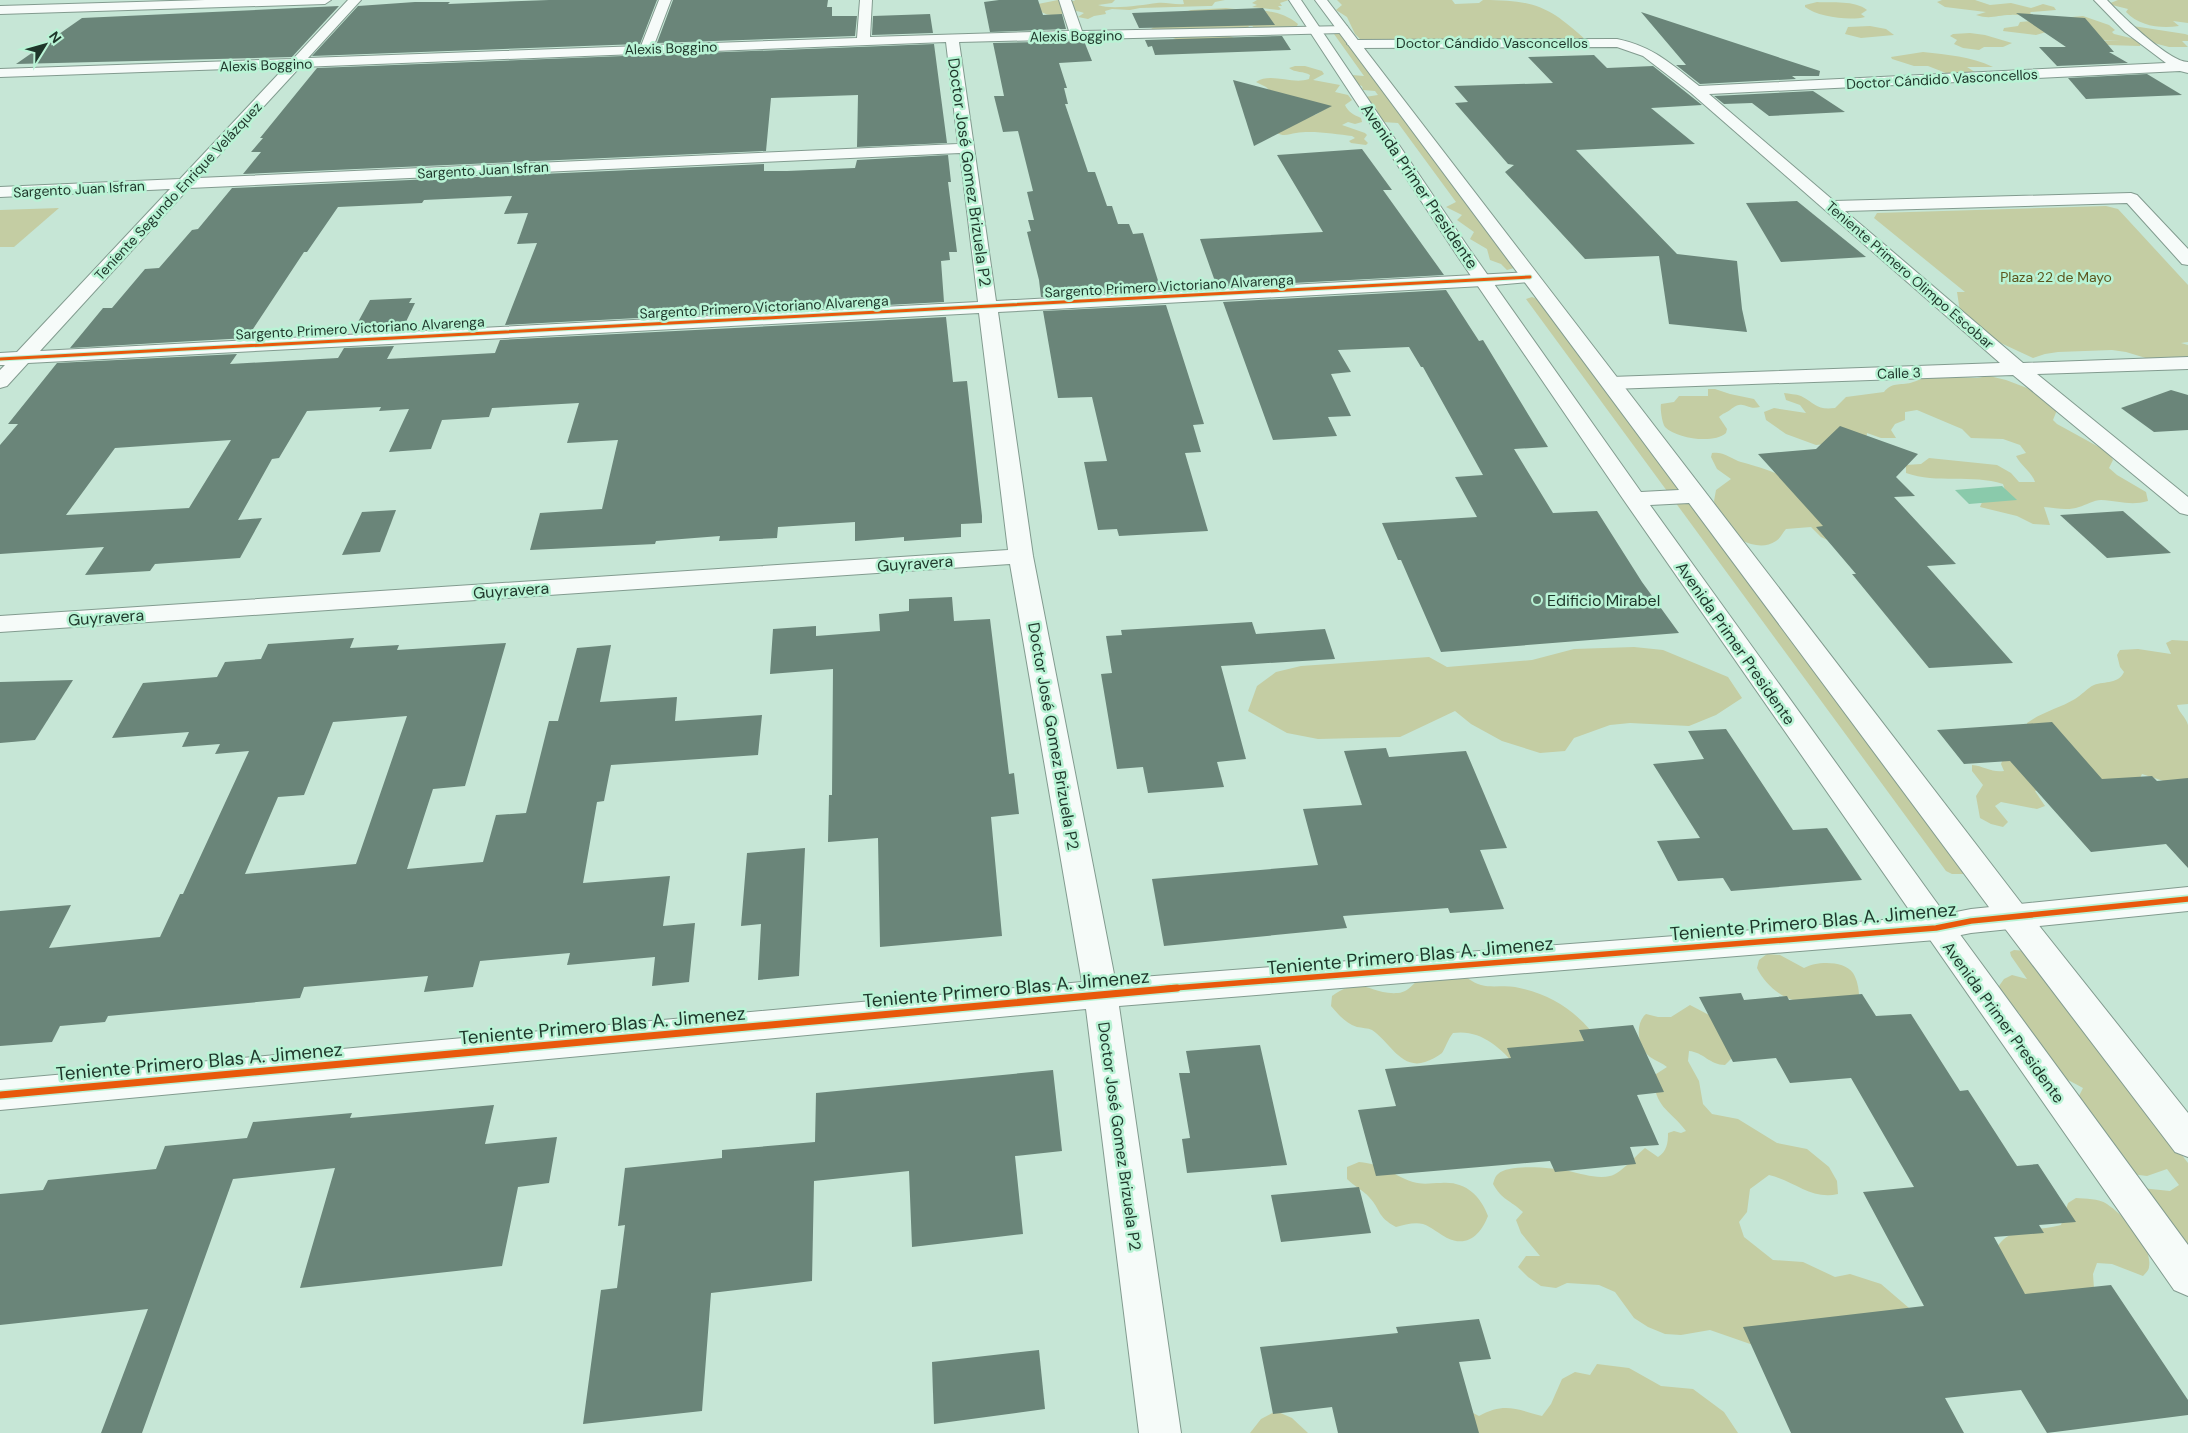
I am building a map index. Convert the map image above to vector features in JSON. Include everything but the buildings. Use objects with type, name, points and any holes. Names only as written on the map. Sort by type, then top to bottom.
[{"type":"street","points":[[1,11],[325,0]]},
{"type":"street","name":"Teniente Segundo Enrique Velázquez","points":[[0,382],[356,0]]},
{"type":"street","points":[[646,49],[665,0]]},
{"type":"street","points":[[863,41],[866,0]]},
{"type":"street","points":[[1066,0],[1077,36]]},
{"type":"street","name":"Avenida Primer Presidente","points":[[1295,0],[1483,282],[1634,499],[1936,928],[2188,1277]]},
{"type":"street","name":"Avenida Primer Presidente","points":[[1321,0],[2014,917],[2188,1141]]},
{"type":"street","points":[[2100,0],[2145,42],[2186,68]]},
{"type":"street","name":"Alexis Boggino","points":[[0,74],[295,65],[646,49],[952,38],[1316,29],[1348,36]]},
{"type":"street","name":"Doctor Cándido Vasconcellos","points":[[1348,36],[1608,43],[1631,46]]},
{"type":"street","name":"Doctor José Gomez Brizuela P2","points":[[952,38],[1021,556],[1100,994],[1160,1433]]},
{"type":"street","name":"Teniente Primero Olimpo Escobar","points":[[1631,46],[1648,53],[1696,90],[2018,369],[2188,508]]},
{"type":"street","name":"Doctor Cándido Vasconcellos","points":[[1696,90],[2186,68]]},
{"type":"street","name":"Sargento Juan Isfran","points":[[0,192],[967,148]]},
{"type":"street","points":[[1832,206],[2130,198],[2188,260]]},
{"type":"street","name":"Sargento Primero Victoriano Alvarenga","points":[[0,359],[988,306],[1483,282],[1530,277]]},
{"type":"street","name":"Calle 3","points":[[1611,383],[2188,363]]},
{"type":"street","points":[[1634,499],[1695,496]]},
{"type":"street","name":"Guyravera","points":[[0,624],[1021,556]]},
{"type":"street","name":"Teniente Primero Blas A. Jimenez","points":[[0,1095],[1100,994],[1936,928],[1971,921],[2188,900]]},
{"type":"green space","points":[[1058,0],[1115,0],[1112,3],[1098,5],[1119,7],[1160,3],[1184,4],[1183,0],[1225,0],[1215,2],[1212,6],[1140,8],[1130,10],[1112,9],[1105,11],[1106,14],[1088,19],[1078,17],[1084,13],[1080,12],[1052,15],[1037,10],[1038,4]]},
{"type":"green space","points":[[1257,0],[1289,0],[1280,3],[1282,6],[1278,6],[1281,9],[1279,10],[1252,7],[1257,5],[1252,3]]},
{"type":"green space","points":[[1337,0],[1452,0],[1455,4],[1479,3],[1483,0],[1501,0],[1530,4],[1563,21],[1589,43],[1445,45],[1399,49],[1365,44],[1355,34],[1347,17],[1336,10],[1342,5]]},
{"type":"green space","points":[[1942,0],[1975,0],[1990,5],[2011,3],[2031,8],[2043,4],[2054,7],[2056,10],[2030,13],[2035,17],[2006,15],[1986,17],[1976,15],[1986,12],[1945,7],[1937,2]]},
{"type":"green space","points":[[2118,0],[2188,0],[2188,23],[2173,21],[2179,26],[2165,27],[2137,21],[2126,12],[2128,9],[2108,4]]},
{"type":"green space","points":[[1817,2],[1850,3],[1867,10],[1861,14],[1865,17],[1843,18],[1826,16],[1805,7],[1805,5]]},
{"type":"green space","points":[[1226,8],[1273,12],[1290,18],[1298,24],[1296,28],[1251,30],[1253,26],[1249,26],[1246,30],[1227,35],[1234,38],[1178,40],[1173,38],[1176,35],[1151,29],[1157,25],[1177,27],[1185,12],[1191,10]]},
{"type":"green space","points":[[2083,16],[2109,25],[2115,30],[2112,32],[2114,34],[2139,40],[2144,38],[2122,30],[2131,30],[2133,26],[2185,34],[2188,35],[2188,41],[2182,41],[2188,47],[2169,47],[2146,41],[2141,43],[2140,46],[2106,45],[2099,41],[2121,41],[2090,40],[2053,30],[2036,35],[2003,31],[2004,28],[2018,26],[2020,22]]},
{"type":"green space","points":[[1870,26],[1886,29],[1894,35],[1861,38],[1845,34],[1848,27]]},
{"type":"green space","points":[[1342,33],[1514,268],[1507,270],[1501,264],[1490,260],[1487,249],[1470,239],[1474,232],[1457,220],[1462,215],[1446,207],[1456,202],[1398,123],[1382,122],[1375,111],[1377,109],[1367,104],[1365,97],[1378,95],[1375,91],[1363,90],[1362,86],[1356,84],[1352,75],[1364,76],[1334,34]]},
{"type":"green space","points":[[1970,33],[1985,35],[2012,43],[2003,47],[1984,47],[1979,50],[1963,48],[1954,44],[1957,40],[1950,36],[1953,34]]},
{"type":"green space","points":[[1923,52],[1967,58],[1993,67],[1967,67],[1978,74],[1946,73],[1928,66],[1914,66],[1891,57]]},
{"type":"green space","points":[[1305,66],[1322,71],[1324,74],[1313,80],[1340,85],[1335,92],[1348,95],[1352,100],[1345,105],[1346,107],[1361,118],[1362,122],[1355,124],[1348,122],[1342,125],[1365,133],[1367,135],[1364,139],[1368,143],[1366,145],[1351,143],[1349,141],[1355,138],[1346,135],[1316,132],[1284,135],[1277,133],[1295,118],[1315,115],[1325,109],[1269,90],[1256,82],[1268,78],[1296,81],[1309,79],[1310,75],[1289,68]]},
{"type":"green space","name":"Plaza 22 de Mayo","points":[[2106,206],[2118,209],[2188,285],[2188,342],[2181,343],[2188,345],[2188,362],[2159,362],[2126,352],[2112,350],[2058,352],[2033,358],[1962,325],[1957,292],[1965,292],[1874,218],[1877,213]]},
{"type":"green space","points":[[59,208],[14,247],[0,247],[0,210]]},
{"type":"green space","points":[[1532,297],[1537,299],[1966,872],[1964,874],[1952,874],[1946,871],[1526,299]]},
{"type":"green space","points":[[1933,376],[1977,378],[1989,376],[2027,388],[2054,406],[2057,410],[2053,420],[2057,424],[2108,452],[2113,460],[2109,468],[2117,475],[2146,492],[2148,501],[2130,503],[2101,500],[2071,509],[2044,507],[2050,525],[2033,524],[2017,516],[1980,507],[1983,500],[2006,493],[2003,484],[1979,480],[1930,478],[1906,473],[1906,465],[1921,464],[1929,458],[1997,465],[2011,473],[2019,482],[2035,482],[2016,456],[2026,453],[2020,445],[2003,439],[1971,438],[1962,429],[1917,410],[1905,412],[1905,420],[1895,424],[1891,430],[1896,438],[1881,438],[1867,433],[1866,440],[1816,445],[1786,434],[1766,420],[1764,412],[1774,408],[1806,413],[1800,405],[1786,400],[1784,393],[1801,396],[1816,406],[1835,408],[1846,397],[1884,392],[1894,385]]},
{"type":"green space","points":[[1708,389],[1754,399],[1760,407],[1739,405],[1722,415],[1719,417],[1727,429],[1726,433],[1713,438],[1696,439],[1686,437],[1678,435],[1665,427],[1661,416],[1661,404],[1674,402],[1679,396],[1708,396]]},
{"type":"green space","points":[[1712,453],[1724,454],[1741,462],[1769,470],[1784,478],[1807,500],[1836,544],[1821,537],[1811,527],[1786,529],[1776,541],[1762,545],[1748,543],[1722,530],[1714,501],[1716,490],[1731,479],[1717,469],[1711,457]]},
{"type":"green space","points":[[2172,640],[2188,641],[2188,704],[2177,705],[2188,725],[2188,785],[2179,786],[2142,774],[2139,780],[2098,780],[2027,729],[2027,723],[2075,699],[2091,686],[2119,679],[2124,672],[2120,667],[2117,655],[2120,650],[2138,649],[2171,654],[2166,643]]},
{"type":"green space","points":[[1634,647],[1663,650],[1728,677],[1742,698],[1716,715],[1689,726],[1630,723],[1610,725],[1574,738],[1565,751],[1540,753],[1502,741],[1471,724],[1455,711],[1400,737],[1318,739],[1287,733],[1248,711],[1257,686],[1276,672],[1301,666],[1429,657],[1447,667],[1532,660],[1574,649]]},
{"type":"green space","points":[[2021,754],[2042,788],[2035,791],[2045,806],[2037,809],[2001,802],[1995,806],[2008,822],[2003,827],[1991,824],[1980,818],[1976,796],[1983,785],[1972,771],[1972,765],[2004,771],[2001,764],[2003,759]]},
{"type":"green space","points":[[2014,950],[2026,951],[2188,1163],[2188,1259],[2141,1188],[2170,1191],[2179,1185],[2167,1169],[2147,1176],[2131,1174],[2079,1096],[2083,1088],[2057,1074],[2019,1023],[2020,1014],[2002,996],[1999,986],[2004,979],[2012,975],[2027,979],[2011,956],[2010,952]]},
{"type":"green space","points":[[1767,954],[1780,955],[1804,968],[1822,963],[1843,966],[1853,973],[1858,984],[1859,996],[1806,1001],[1787,998],[1763,978],[1757,968],[1759,960]]},
{"type":"green space","points":[[1458,971],[1481,985],[1515,987],[1529,990],[1554,1000],[1575,1015],[1602,1045],[1517,1067],[1489,1041],[1463,1032],[1453,1033],[1442,1053],[1436,1057],[1425,1062],[1409,1062],[1396,1053],[1372,1030],[1349,1023],[1331,1006],[1332,996],[1352,987],[1359,986],[1388,993],[1398,993],[1410,988],[1427,973]]},
{"type":"green space","points":[[1690,1005],[1709,1015],[1732,1058],[1725,1065],[1689,1051],[1688,1061],[1699,1081],[1703,1104],[1712,1114],[1738,1119],[1777,1143],[1807,1149],[1829,1167],[1837,1181],[1838,1194],[1828,1195],[1811,1192],[1769,1175],[1750,1189],[1747,1212],[1739,1222],[1744,1237],[1773,1260],[1803,1262],[1835,1277],[1850,1274],[1881,1284],[1909,1308],[1915,1321],[1756,1346],[1710,1330],[1681,1335],[1665,1334],[1648,1327],[1634,1318],[1615,1292],[1599,1285],[1567,1283],[1556,1288],[1541,1286],[1518,1267],[1526,1256],[1540,1256],[1521,1233],[1516,1220],[1523,1212],[1503,1197],[1493,1184],[1496,1176],[1512,1168],[1532,1167],[1605,1177],[1619,1172],[1645,1148],[1658,1157],[1661,1155],[1668,1140],[1668,1133],[1686,1131],[1660,1102],[1654,1087],[1653,1076],[1667,1067],[1646,1053],[1640,1042],[1640,1024],[1646,1014],[1658,1017],[1671,1017]]},
{"type":"green space","points":[[1359,1162],[1375,1165],[1417,1183],[1450,1183],[1464,1187],[1476,1196],[1485,1208],[1488,1216],[1485,1223],[1473,1238],[1461,1241],[1447,1238],[1420,1223],[1396,1227],[1385,1220],[1367,1195],[1347,1179],[1347,1167]]},
{"type":"green space","points":[[2076,1198],[2103,1202],[2121,1215],[2142,1240],[2149,1258],[2149,1268],[2143,1276],[2112,1264],[2097,1263],[2093,1274],[2094,1289],[2054,1309],[2018,1291],[1993,1254],[1999,1244],[2013,1233],[2061,1225],[2068,1203]]},
{"type":"green space","points":[[1597,1364],[1629,1368],[1661,1386],[1693,1389],[1724,1412],[1738,1433],[1431,1433],[1461,1407],[1479,1416],[1496,1409],[1510,1408],[1542,1416],[1551,1404],[1562,1379],[1575,1372],[1590,1375]]},
{"type":"green space","points":[[1276,1411],[1292,1418],[1308,1433],[1250,1433],[1261,1419]]},
{"type":"shaded area","points":[[2002,486],[2017,500],[1969,504],[1955,490]]},
{"type":"cycle path","points":[[0,359],[1530,277]]},
{"type":"cycle path","points":[[0,1095],[1101,994],[1936,928],[1971,921],[2188,899]]},
{"type":"place","name":"Edificio Mirabel","points":[[1537,600]]}]
